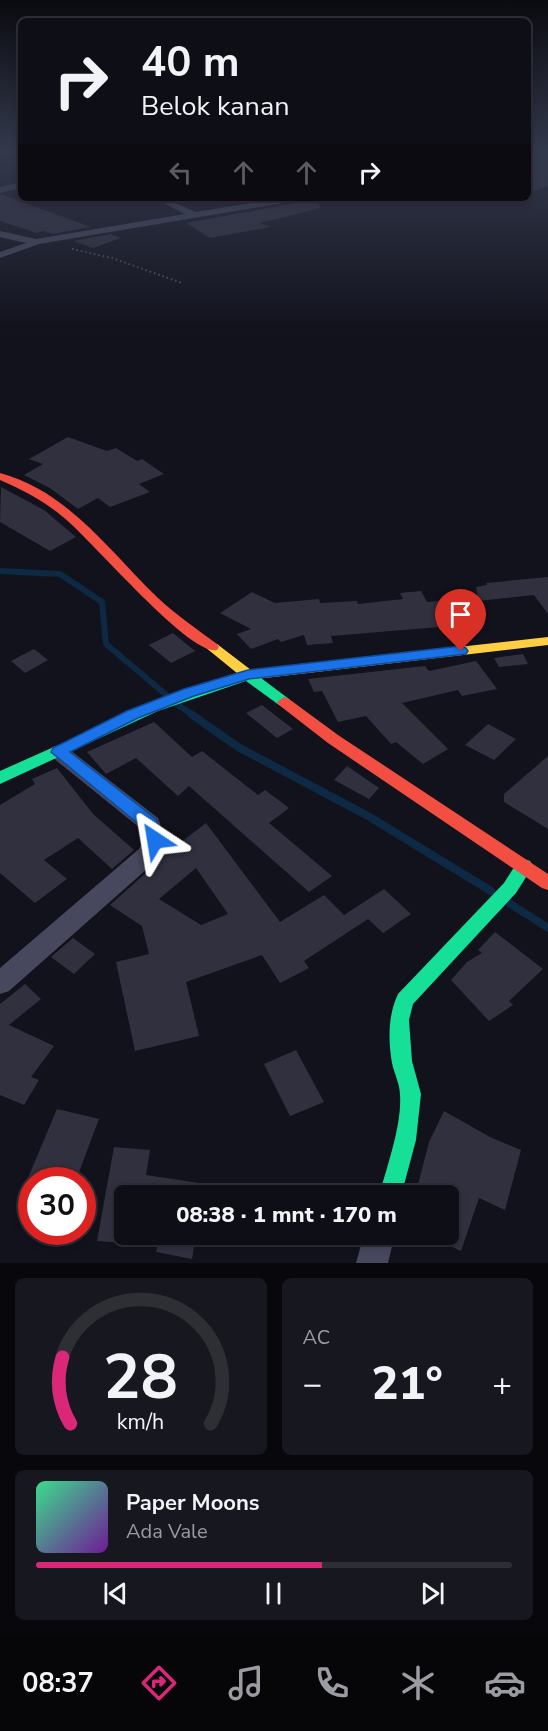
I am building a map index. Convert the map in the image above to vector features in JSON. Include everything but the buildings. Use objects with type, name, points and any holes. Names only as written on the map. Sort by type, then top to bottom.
[{"type":"street","points":[[188,212],[193,214]]},
{"type":"street","points":[[0,255],[36,242],[206,212]]},
{"type":"street","points":[[0,234],[36,242]]},
{"type":"street","points":[[0,476],[27,486],[56,504],[84,526],[155,602],[333,739],[548,883]]},
{"type":"street","points":[[0,778],[59,752],[132,715],[189,692],[248,675],[548,641]]},
{"type":"street","points":[[0,983],[148,855],[155,840],[150,824],[59,752]]},
{"type":"street","points":[[393,1185],[405,1140],[411,1094],[402,1061],[399,1020],[405,1000],[510,888],[524,866]]},
{"type":"street","points":[[372,1263],[377,1245]]},
{"type":"path","points":[[36,242],[112,258],[182,283]]},
{"type":"waterway","points":[[0,571],[60,574],[102,602],[106,644],[170,698]]},
{"type":"waterway","points":[[178,705],[193,715]]},
{"type":"waterway","points":[[191,714],[238,747],[368,816],[491,891]]},
{"type":"waterway","points":[[509,903],[548,928]]},
{"type":"traffic: fast","points":[[0,778],[153,708],[248,675],[284,702]]},
{"type":"traffic: fast","points":[[393,1185],[405,1140],[411,1094],[402,1061],[399,1020],[405,1000],[510,888],[524,866]]},
{"type":"traffic: slow","points":[[212,647],[248,675],[548,641]]},
{"type":"traffic: jam","points":[[0,476],[49,500],[68,515],[154,601],[212,647]]},
{"type":"traffic: jam","points":[[284,702],[333,739],[548,883]]},
{"type":"route","points":[[155,840],[150,824],[59,752],[132,715],[219,682],[248,675],[461,651]]}]
